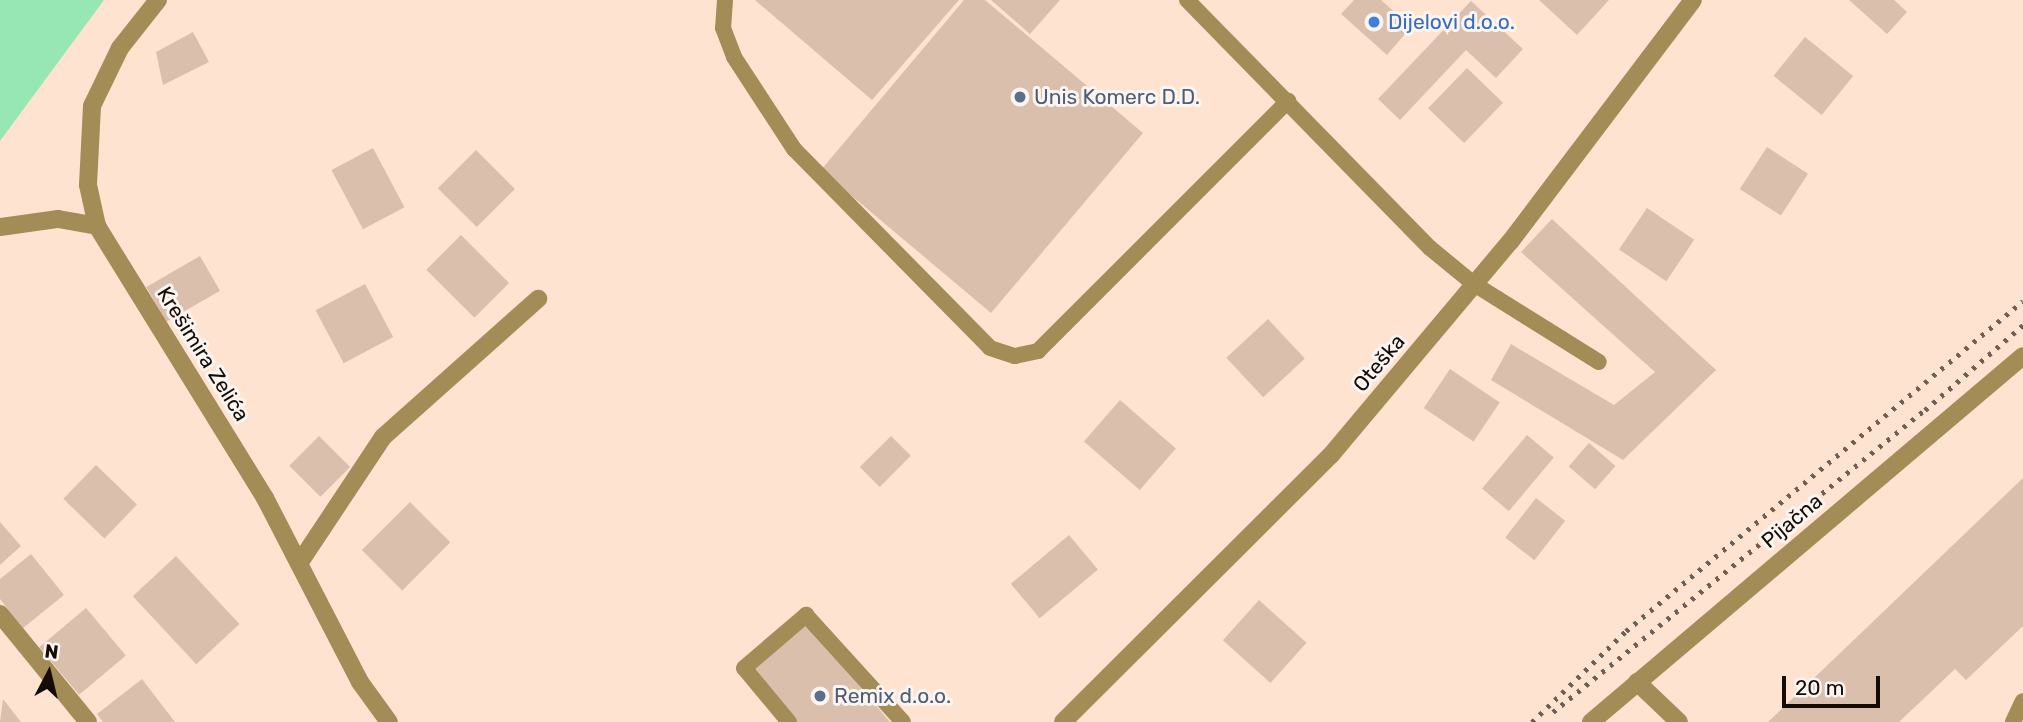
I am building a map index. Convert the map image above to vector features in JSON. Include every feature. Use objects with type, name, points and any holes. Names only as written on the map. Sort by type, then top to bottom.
[{"type":"street","name":"Krešimira Zelića","points":[[158,0],[120,48],[92,106],[88,185],[97,226],[300,562],[360,682],[389,722]]},
{"type":"street","name":"Oteška","points":[[1063,722],[1331,455],[1474,284],[1693,0]]},
{"type":"street","points":[[0,227],[58,219],[97,226]]},
{"type":"street","points":[[300,562],[383,437],[538,299]]},
{"type":"street","name":"Pijačna","points":[[1591,722],[2023,356]]},
{"type":"street","points":[[0,614],[88,722]]},
{"type":"street","points":[[1637,682],[1679,722]]},
{"type":"lane","points":[[725,0],[723,28],[734,57],[794,149],[990,348],[1015,356],[1038,351],[1288,101]]},
{"type":"lane","points":[[1187,0],[1430,248],[1474,284],[1599,362]]},
{"type":"lane","points":[[789,722],[744,668],[806,615],[903,722]]},
{"type":"lane","points":[[2013,722],[2023,701]]},
{"type":"green space","points":[[0,0],[104,0],[0,141]]},
{"type":"building","points":[[755,0],[959,0],[872,100]]},
{"type":"building","points":[[964,0],[985,0],[1143,133],[991,313],[821,170]]},
{"type":"building","points":[[991,0],[1060,0],[1030,34]]},
{"type":"building","points":[[1354,0],[1381,0],[1411,27],[1387,55],[1341,14]]},
{"type":"building","points":[[1539,0],[1609,0],[1577,35]]},
{"type":"building","points":[[1849,0],[1894,0],[1907,12],[1887,34]]},
{"type":"building","points":[[1471,1],[1523,49],[1496,78],[1466,50],[1400,120],[1378,99]]},
{"type":"building","points":[[193,32],[209,62],[163,85],[156,52]]},
{"type":"building","points":[[1805,37],[1853,76],[1822,115],[1774,76]]},
{"type":"building","points":[[1467,68],[1503,103],[1464,143],[1428,108]]},
{"type":"building","points":[[1767,147],[1808,174],[1781,216],[1740,189]]},
{"type":"building","points":[[373,148],[404,207],[363,229],[332,170]]},
{"type":"building","points":[[476,150],[515,189],[477,227],[438,188]]},
{"type":"building","points":[[1647,208],[1694,240],[1666,281],[1619,249]]},
{"type":"building","points":[[1552,219],[1716,370],[1623,460],[1491,380],[1511,344],[1614,405],[1655,372],[1521,252]]},
{"type":"building","points":[[461,235],[509,283],[474,318],[426,270]]},
{"type":"building","points":[[200,256],[220,291],[166,322],[146,287]]},
{"type":"building","points":[[365,284],[393,337],[344,363],[316,310]]},
{"type":"building","points":[[1268,319],[1305,358],[1263,397],[1226,358]]},
{"type":"building","points":[[1450,369],[1500,403],[1473,442],[1424,408]]},
{"type":"building","points":[[1120,400],[1176,449],[1140,490],[1084,442]]},
{"type":"building","points":[[1527,435],[1554,457],[1509,511],[1482,489]]},
{"type":"building","points":[[319,436],[350,467],[320,497],[289,466]]},
{"type":"building","points":[[891,436],[911,456],[880,487],[860,467]]},
{"type":"building","points":[[1589,443],[1615,466],[1595,489],[1569,466]]},
{"type":"building","points":[[96,465],[137,505],[104,538],[63,499]]},
{"type":"building","points":[[2023,478],[2023,626],[1966,680],[1955,669],[1899,722],[1768,722]]},
{"type":"building","points":[[1536,498],[1565,521],[1534,560],[1505,537]]},
{"type":"building","points":[[410,502],[450,542],[402,590],[362,550]]},
{"type":"building","points":[[0,522],[21,546],[0,565]]},
{"type":"building","points":[[1069,535],[1098,569],[1040,618],[1011,584]]},
{"type":"building","points":[[31,554],[64,595],[23,628],[0,599],[0,579]]},
{"type":"building","points":[[176,556],[239,624],[196,664],[133,596]]},
{"type":"building","points":[[1259,600],[1307,643],[1270,683],[1223,640]]},
{"type":"building","points":[[86,608],[126,655],[79,695],[39,647]]},
{"type":"building","name":"Remix d.o.o.","points":[[806,623],[890,722],[795,722],[750,670]]},
{"type":"building","points":[[142,679],[175,722],[103,722],[97,714]]},
{"type":"building","points":[[3,699],[21,722],[0,722]]},
{"type":"railway","points":[[1532,722],[1626,631],[2023,301]]},
{"type":"railway","points":[[1553,712],[1925,410],[2023,325]]},
{"type":"place","name":"Dijelovi d.o.o.","points":[[1374,22]]},
{"type":"place","name":"Unis Komerc D.D.","points":[[1020,97]]},
{"type":"place","name":"Remix d.o.o.","points":[[820,696]]}]
